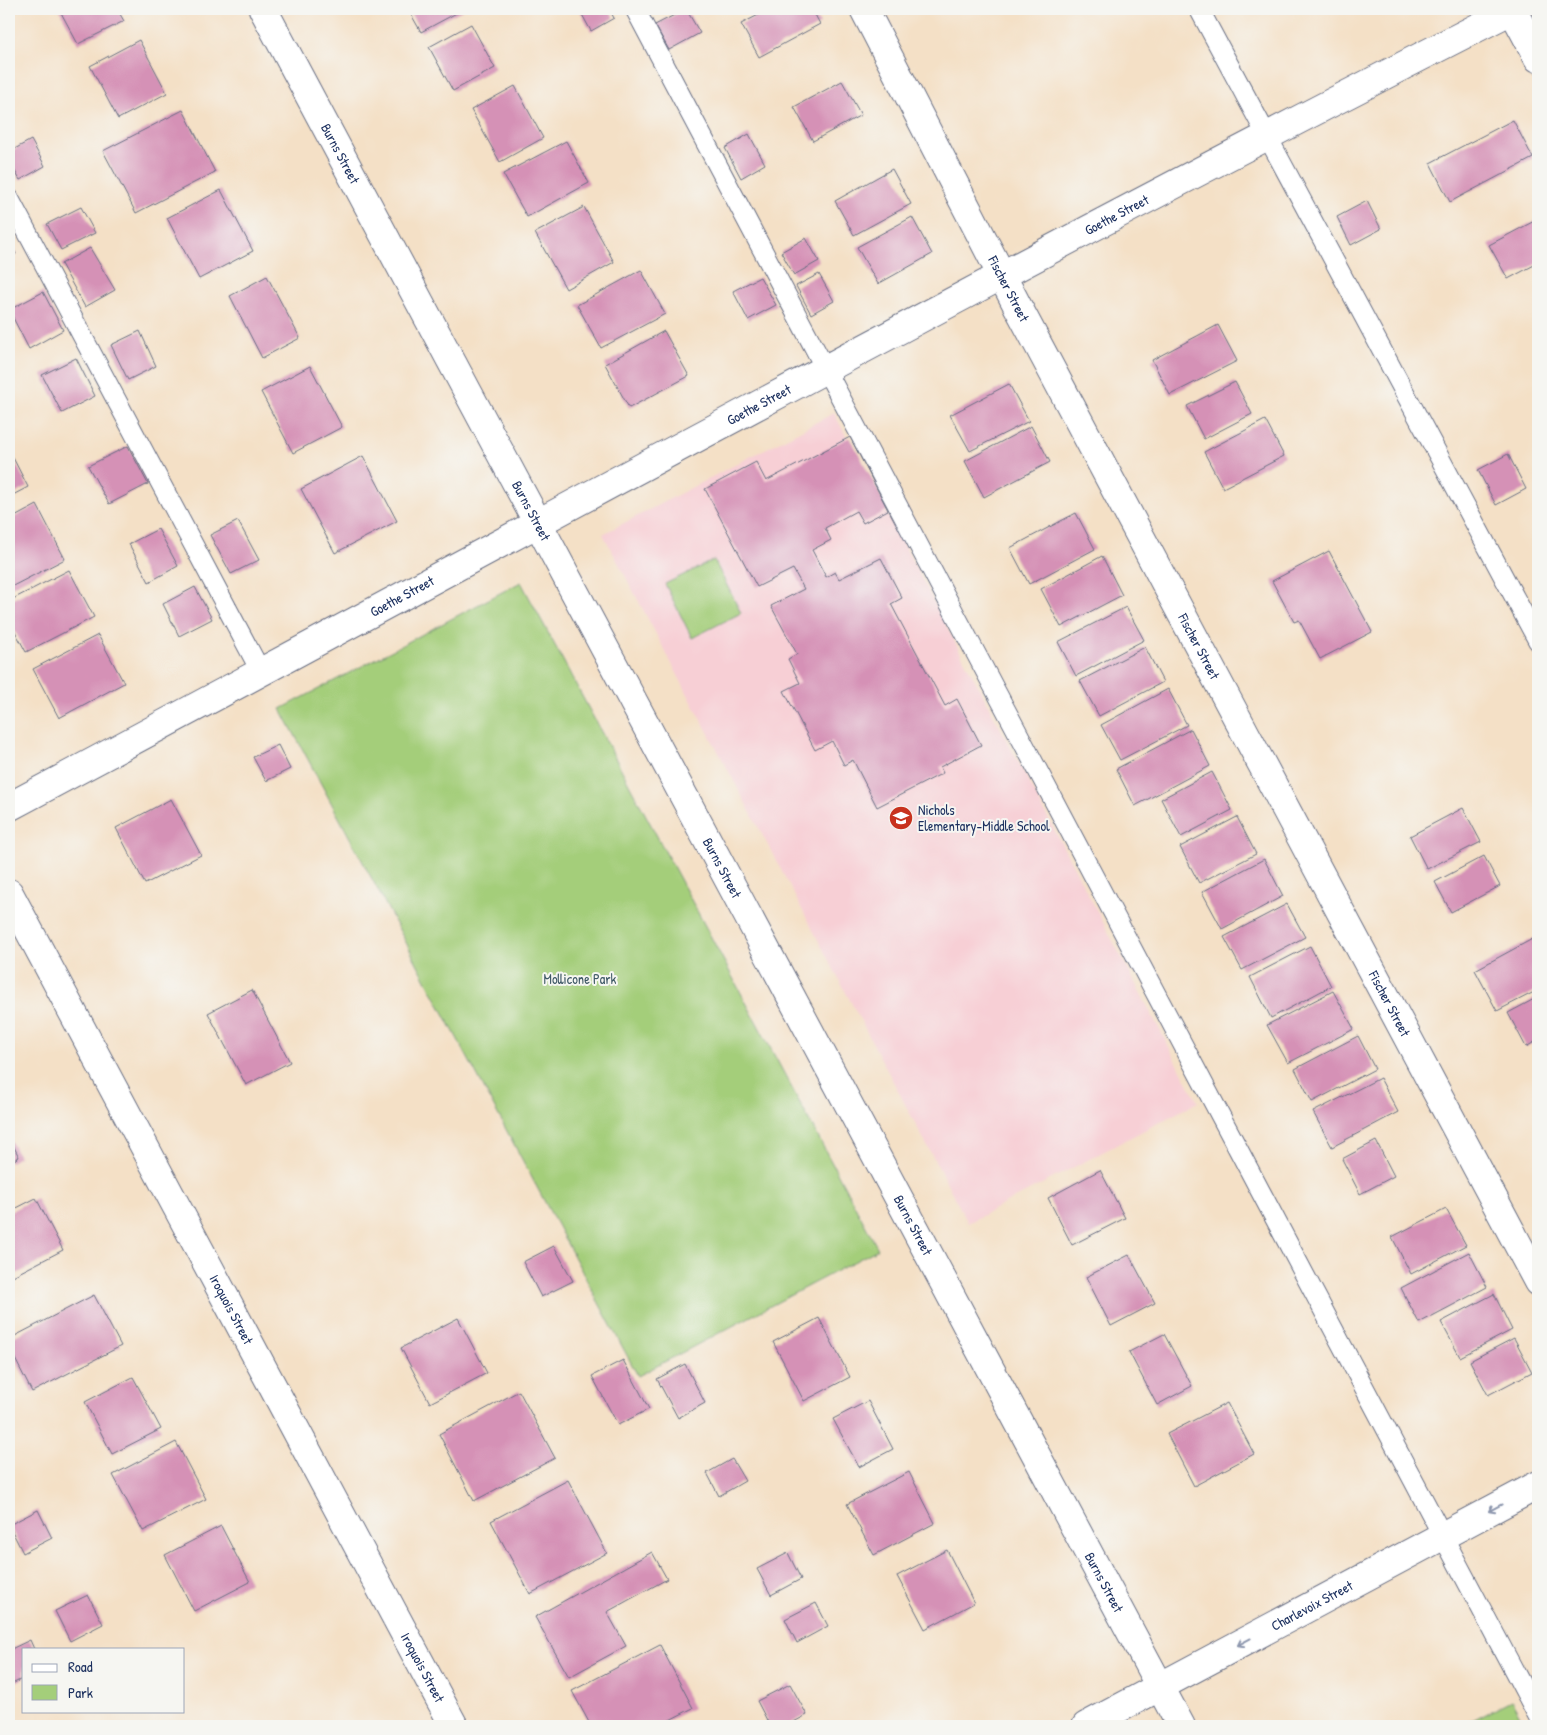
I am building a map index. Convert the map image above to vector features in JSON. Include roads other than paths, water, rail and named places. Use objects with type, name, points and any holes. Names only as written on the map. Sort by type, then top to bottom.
[{"type":"street","name":"Burns Street","points":[[263,9],[1181,1726]]},
{"type":"street","name":"Fischer Street","points":[[864,9],[1002,276],[1538,1282]]},
{"type":"street","name":"Goethe Street","points":[[9,806],[1002,276],[1268,135],[1512,9]]},
{"type":"street","points":[[1512,9],[1538,58]]},
{"type":"street","name":"Iroquois Street","points":[[9,893],[454,1726]]},
{"type":"street","name":"Charlevoix Street","points":[[1086,1726],[1538,1485]]},
{"type":"lane","points":[[635,9],[1538,1716]]},
{"type":"lane","points":[[1198,9],[1268,135],[1538,641]]},
{"type":"lane","points":[[9,198],[261,672]]},
{"type":"place","name":"Nichols Elementary-Middle School","points":[[901,818]]},
{"type":"park label","name":"Mollicone Park","points":[[580,979]]}]
